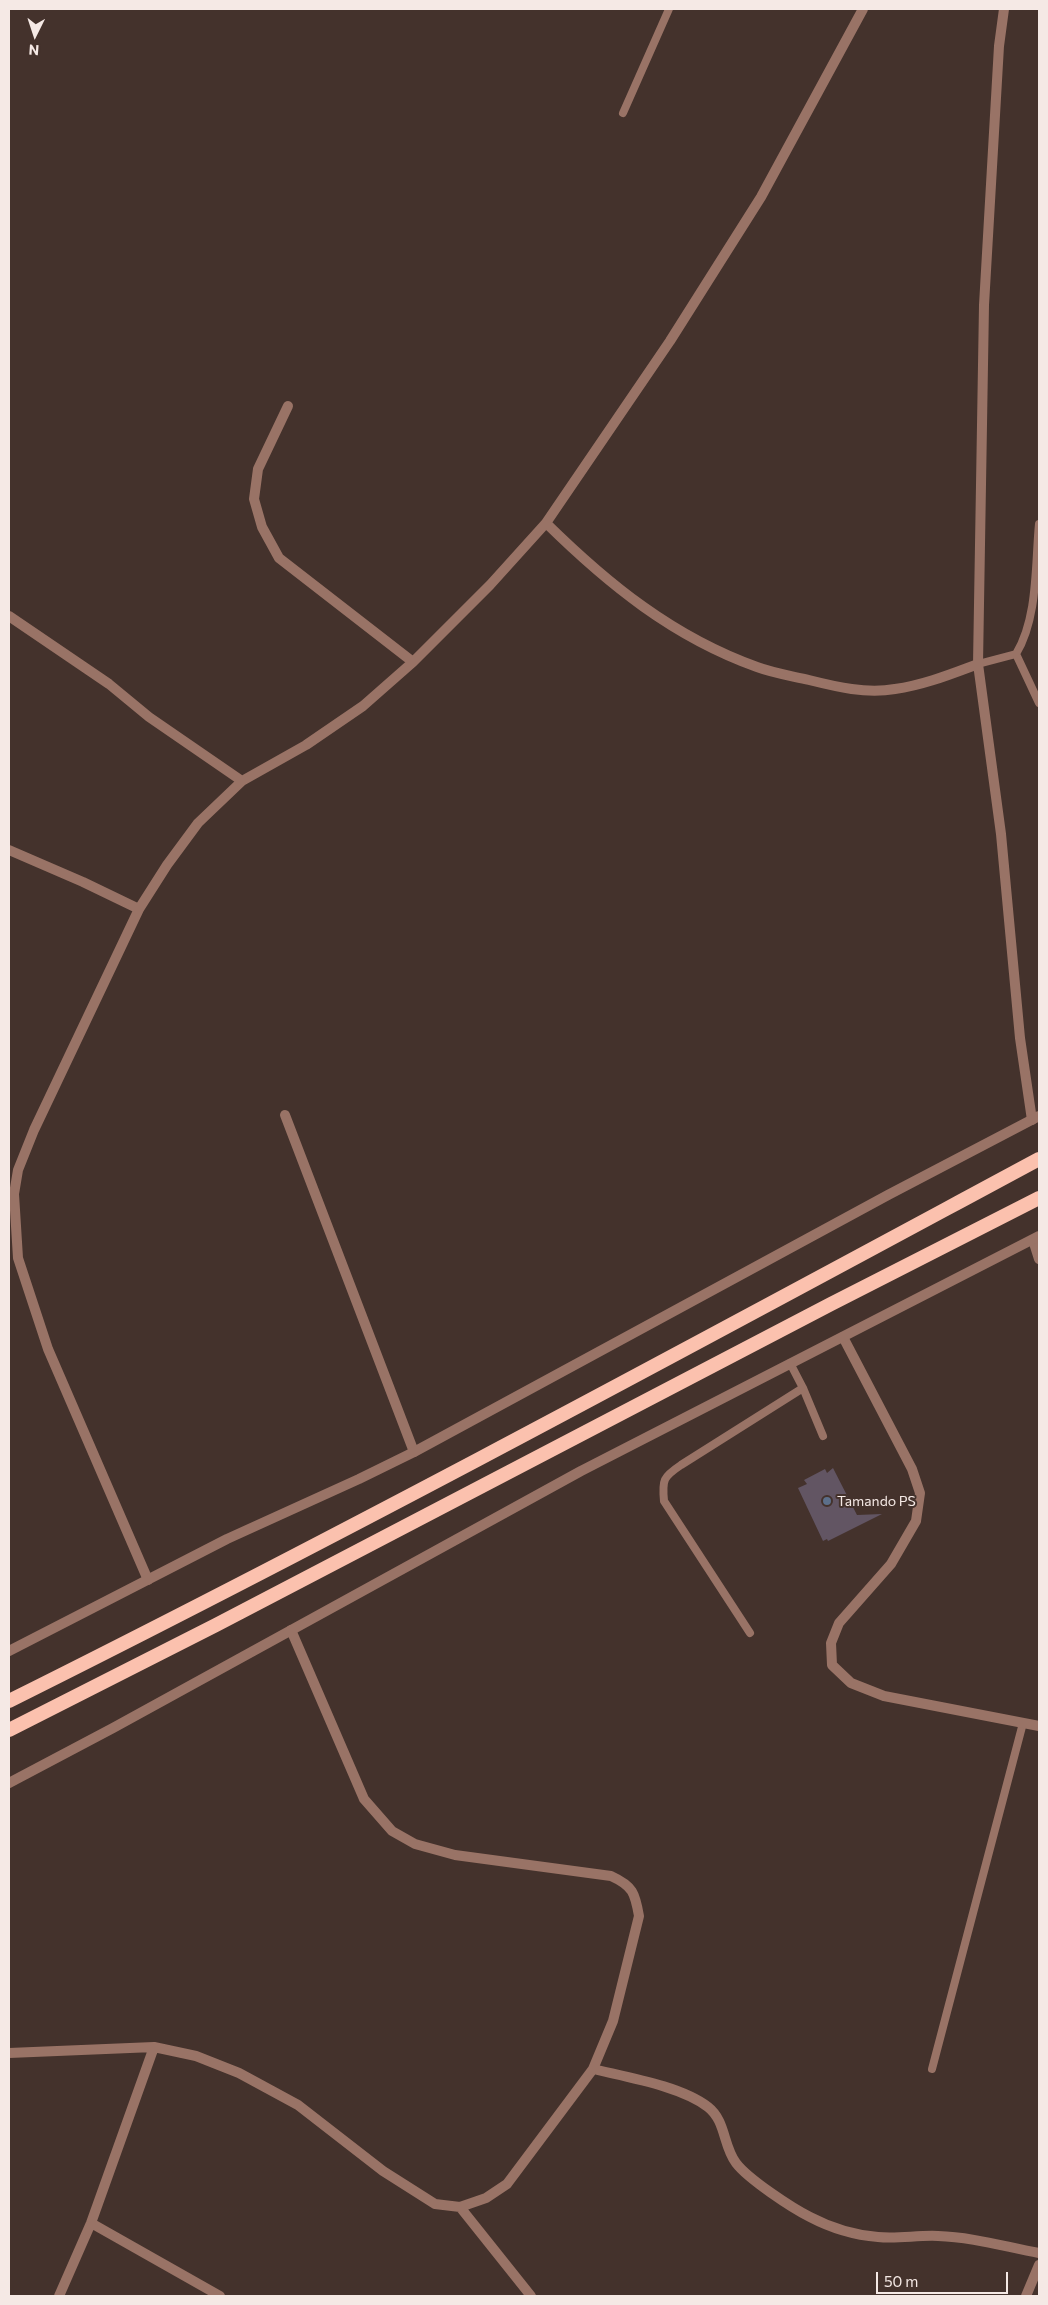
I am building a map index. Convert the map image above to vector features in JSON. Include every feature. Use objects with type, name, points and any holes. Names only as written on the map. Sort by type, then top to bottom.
[{"type":"highway","points":[[9,1702],[580,1406],[1039,1159]]},
{"type":"highway","points":[[9,1730],[233,1616],[831,1304],[1039,1198]]},
{"type":"street","points":[[148,1580],[48,1349],[18,1258],[11,1196],[14,1169],[139,909],[167,865],[198,823],[242,781],[306,745],[363,706],[413,662],[490,585],[546,523],[670,341],[761,197],[863,9]]},
{"type":"street","points":[[9,1651],[227,1539],[414,1452],[888,1195],[1036,1118],[1020,1038],[1001,834],[978,664],[984,305],[1004,9]]},
{"type":"street","points":[[288,406],[258,469],[254,499],[262,527],[279,558],[413,662]]},
{"type":"street","points":[[546,523],[590,566],[635,603],[714,649],[758,668],[859,691],[894,690],[930,682],[978,664]]},
{"type":"street","points":[[9,616],[108,684],[149,717],[242,781]]},
{"type":"street","points":[[9,850],[139,909]]},
{"type":"street","points":[[285,1115],[414,1452]]},
{"type":"street","points":[[9,1783],[114,1728],[580,1471],[1036,1238],[1039,1258]]},
{"type":"street","points":[[843,1337],[912,1469],[920,1493],[916,1521],[891,1564],[839,1623],[831,1642],[832,1665],[851,1683],[884,1696],[1039,1726]]},
{"type":"street","points":[[9,2053],[154,2047],[196,2056],[239,2073],[298,2105],[383,2170],[435,2204],[460,2207],[486,2198],[507,2184],[593,2069],[613,2020],[639,1916],[636,1899],[627,1883],[611,1876],[455,1855],[415,1844],[392,1831],[364,1799],[291,1630]]},
{"type":"street","points":[[58,2296],[91,2223],[154,2047]]},
{"type":"street","points":[[593,2069],[687,2095],[708,2107],[720,2121],[736,2163],[749,2176],[808,2216],[848,2233],[879,2237],[944,2236],[1039,2253]]},
{"type":"street","points":[[460,2207],[532,2296]]},
{"type":"street","points":[[91,2223],[220,2296]]},
{"type":"street","points":[[1026,2296],[1039,2265]]},
{"type":"lane","points":[[623,113],[669,9]]},
{"type":"lane","points":[[978,664],[1016,654],[1025,639],[1031,614],[1039,524]]},
{"type":"lane","points":[[1016,654],[1039,703]]},
{"type":"lane","points":[[790,1364],[803,1388],[823,1436]]},
{"type":"lane","points":[[750,1632],[664,1501],[662,1484],[668,1474],[681,1465],[803,1388]]},
{"type":"lane","points":[[932,2069],[1023,1723]]},
{"type":"building","name":"Tamando PS","points":[[833,1468],[857,1515],[882,1514],[828,1541],[827,1539],[823,1541],[798,1488],[807,1484],[804,1480],[825,1469],[827,1473]]},
{"type":"place","name":"Tamando PS","points":[[827,1501]]}]
